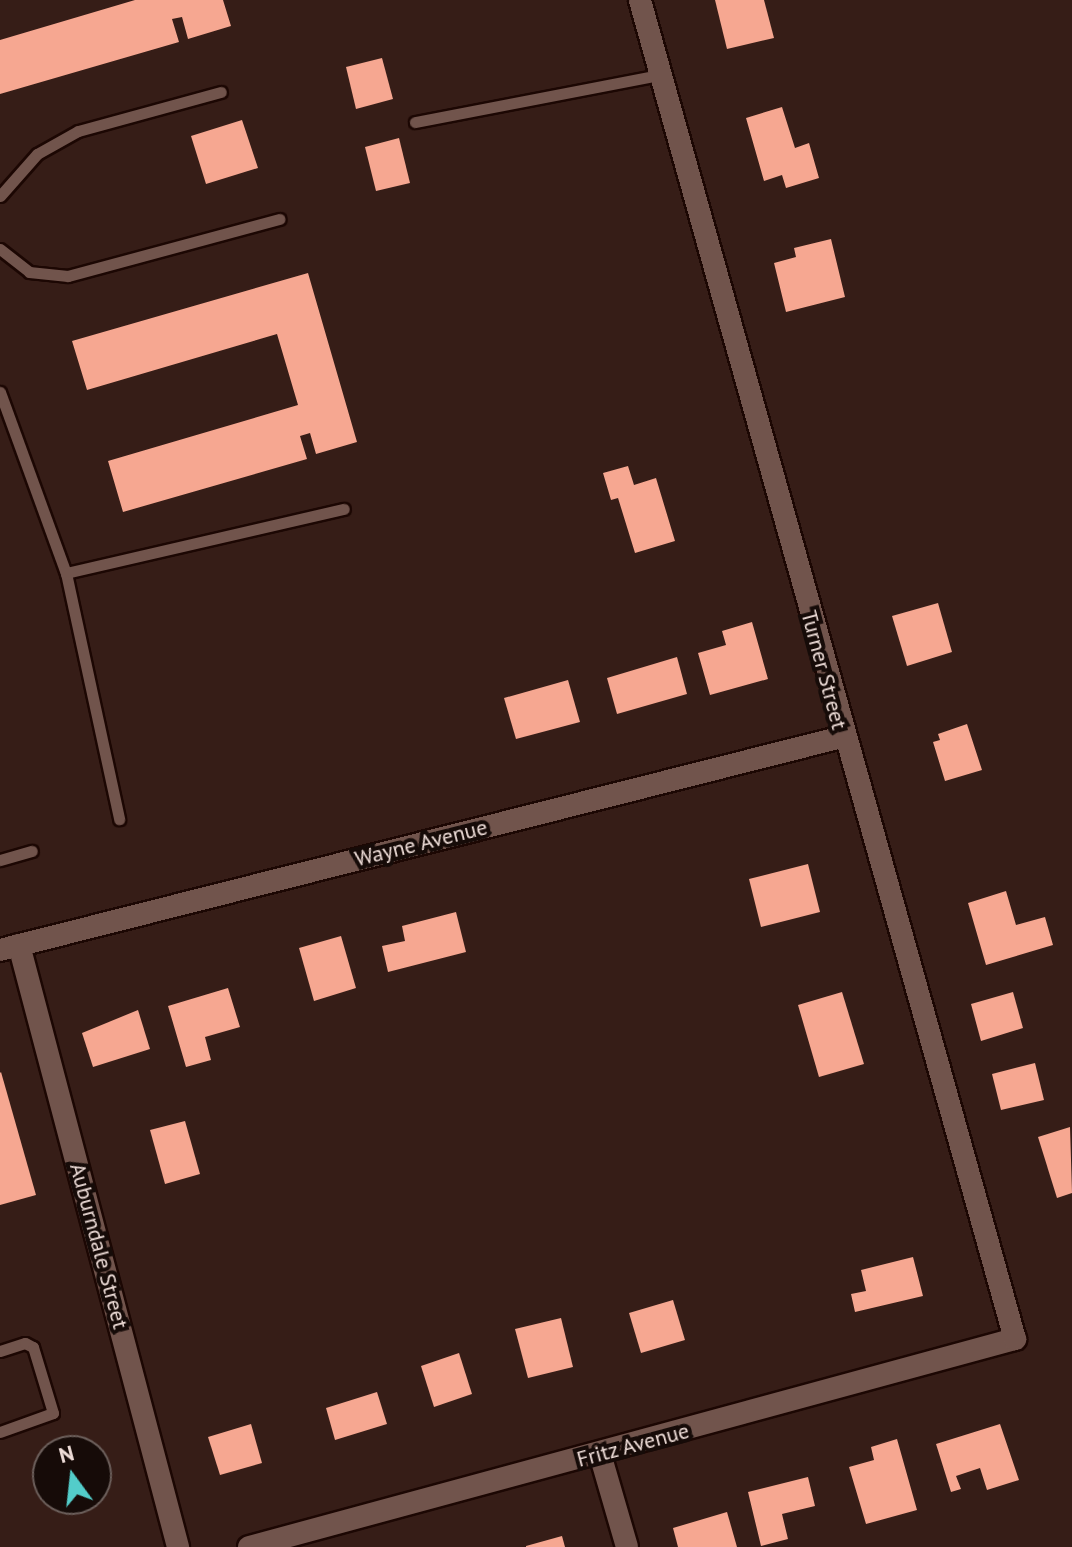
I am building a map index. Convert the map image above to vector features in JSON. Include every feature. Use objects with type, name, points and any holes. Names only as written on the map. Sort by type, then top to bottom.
[{"type":"street","name":"Turner Street","points":[[640,0],[842,737],[1015,1339]]},
{"type":"street","name":"Wayne Avenue","points":[[10,947],[842,737]]},
{"type":"street","name":"Auburndale Street","points":[[10,947],[178,1547]]},
{"type":"street","name":"Fritz Avenue","points":[[249,1547],[1015,1339]]},
{"type":"street","points":[[600,1454],[627,1547]]},
{"type":"lane","points":[[415,122],[660,75]]},
{"type":"lane","points":[[0,196],[37,154],[78,131],[221,92]]},
{"type":"lane","points":[[0,249],[29,272],[45,276],[93,274],[279,219]]},
{"type":"lane","points":[[0,392],[66,573],[119,819]]},
{"type":"lane","points":[[66,573],[344,509]]},
{"type":"lane","points":[[0,860],[32,851]]},
{"type":"lane","points":[[0,1351],[25,1343],[33,1347],[53,1413],[0,1432]]},
{"type":"building","points":[[135,0],[223,0],[231,26],[188,39],[182,17],[172,19],[179,42],[0,94],[0,40]]},
{"type":"building","points":[[715,0],[764,0],[774,38],[727,49]]},
{"type":"building","points":[[382,58],[393,99],[356,109],[346,67]]},
{"type":"building","points":[[782,107],[795,148],[809,143],[819,178],[786,188],[782,175],[764,181],[746,118]]},
{"type":"building","points":[[242,120],[258,168],[206,184],[191,136]]},
{"type":"building","points":[[399,138],[410,183],[376,191],[365,147]]},
{"type":"building","points":[[831,239],[845,297],[786,312],[774,263],[796,257],[794,248]]},
{"type":"building","points":[[308,273],[357,442],[316,454],[310,433],[300,436],[307,459],[123,512],[108,461],[298,405],[277,334],[87,390],[72,341]]},
{"type":"building","points":[[628,466],[634,485],[656,478],[675,541],[635,553],[618,498],[611,500],[603,473]]},
{"type":"building","points":[[938,603],[952,652],[907,666],[892,616]]},
{"type":"building","points":[[752,622],[768,679],[710,695],[698,653],[726,645],[722,631]]},
{"type":"building","points":[[677,657],[687,694],[617,714],[607,678]]},
{"type":"building","points":[[568,680],[580,722],[516,739],[504,698]]},
{"type":"building","points":[[967,724],[982,770],[945,781],[933,742],[940,740],[938,734]]},
{"type":"building","points":[[808,864],[820,912],[761,927],[749,879]]},
{"type":"building","points":[[1006,891],[1016,925],[1045,917],[1053,945],[986,965],[968,903]]},
{"type":"building","points":[[456,912],[466,952],[388,972],[382,946],[405,941],[402,926]]},
{"type":"building","points":[[341,936],[356,988],[314,1001],[299,948]]},
{"type":"building","points":[[228,988],[240,1027],[205,1037],[211,1060],[186,1067],[168,1006]]},
{"type":"building","points":[[842,992],[864,1064],[819,1077],[798,1005]]},
{"type":"building","points":[[1013,992],[1023,1028],[981,1041],[971,1004]]},
{"type":"building","points":[[138,1010],[150,1049],[93,1067],[82,1033]]},
{"type":"building","points":[[1035,1063],[1044,1100],[1001,1110],[992,1074]]},
{"type":"building","points":[[0,1073],[36,1195],[0,1205]]},
{"type":"building","points":[[185,1121],[200,1174],[165,1184],[150,1130]]},
{"type":"building","points":[[1070,1127],[1072,1193],[1057,1198],[1038,1137]]},
{"type":"building","points":[[913,1257],[923,1296],[855,1312],[851,1294],[866,1291],[861,1270]]},
{"type":"building","points":[[673,1300],[685,1340],[641,1353],[629,1313]]},
{"type":"building","points":[[561,1318],[573,1367],[528,1378],[515,1329]]},
{"type":"building","points":[[459,1353],[472,1394],[434,1407],[421,1366]]},
{"type":"building","points":[[377,1392],[387,1424],[335,1440],[326,1408]]},
{"type":"building","points":[[251,1424],[262,1463],[220,1475],[208,1437]]},
{"type":"building","points":[[1000,1424],[1019,1480],[987,1490],[980,1468],[956,1476],[961,1489],[951,1492],[936,1444]]},
{"type":"building","points":[[897,1439],[917,1510],[866,1524],[849,1467],[874,1460],[871,1447]]},
{"type":"building","points":[[808,1477],[815,1506],[782,1514],[788,1539],[761,1546],[748,1492]]},
{"type":"building","points":[[727,1512],[737,1547],[678,1547],[673,1528]]},
{"type":"building","points":[[562,1536],[565,1547],[526,1547],[526,1546]]}]
